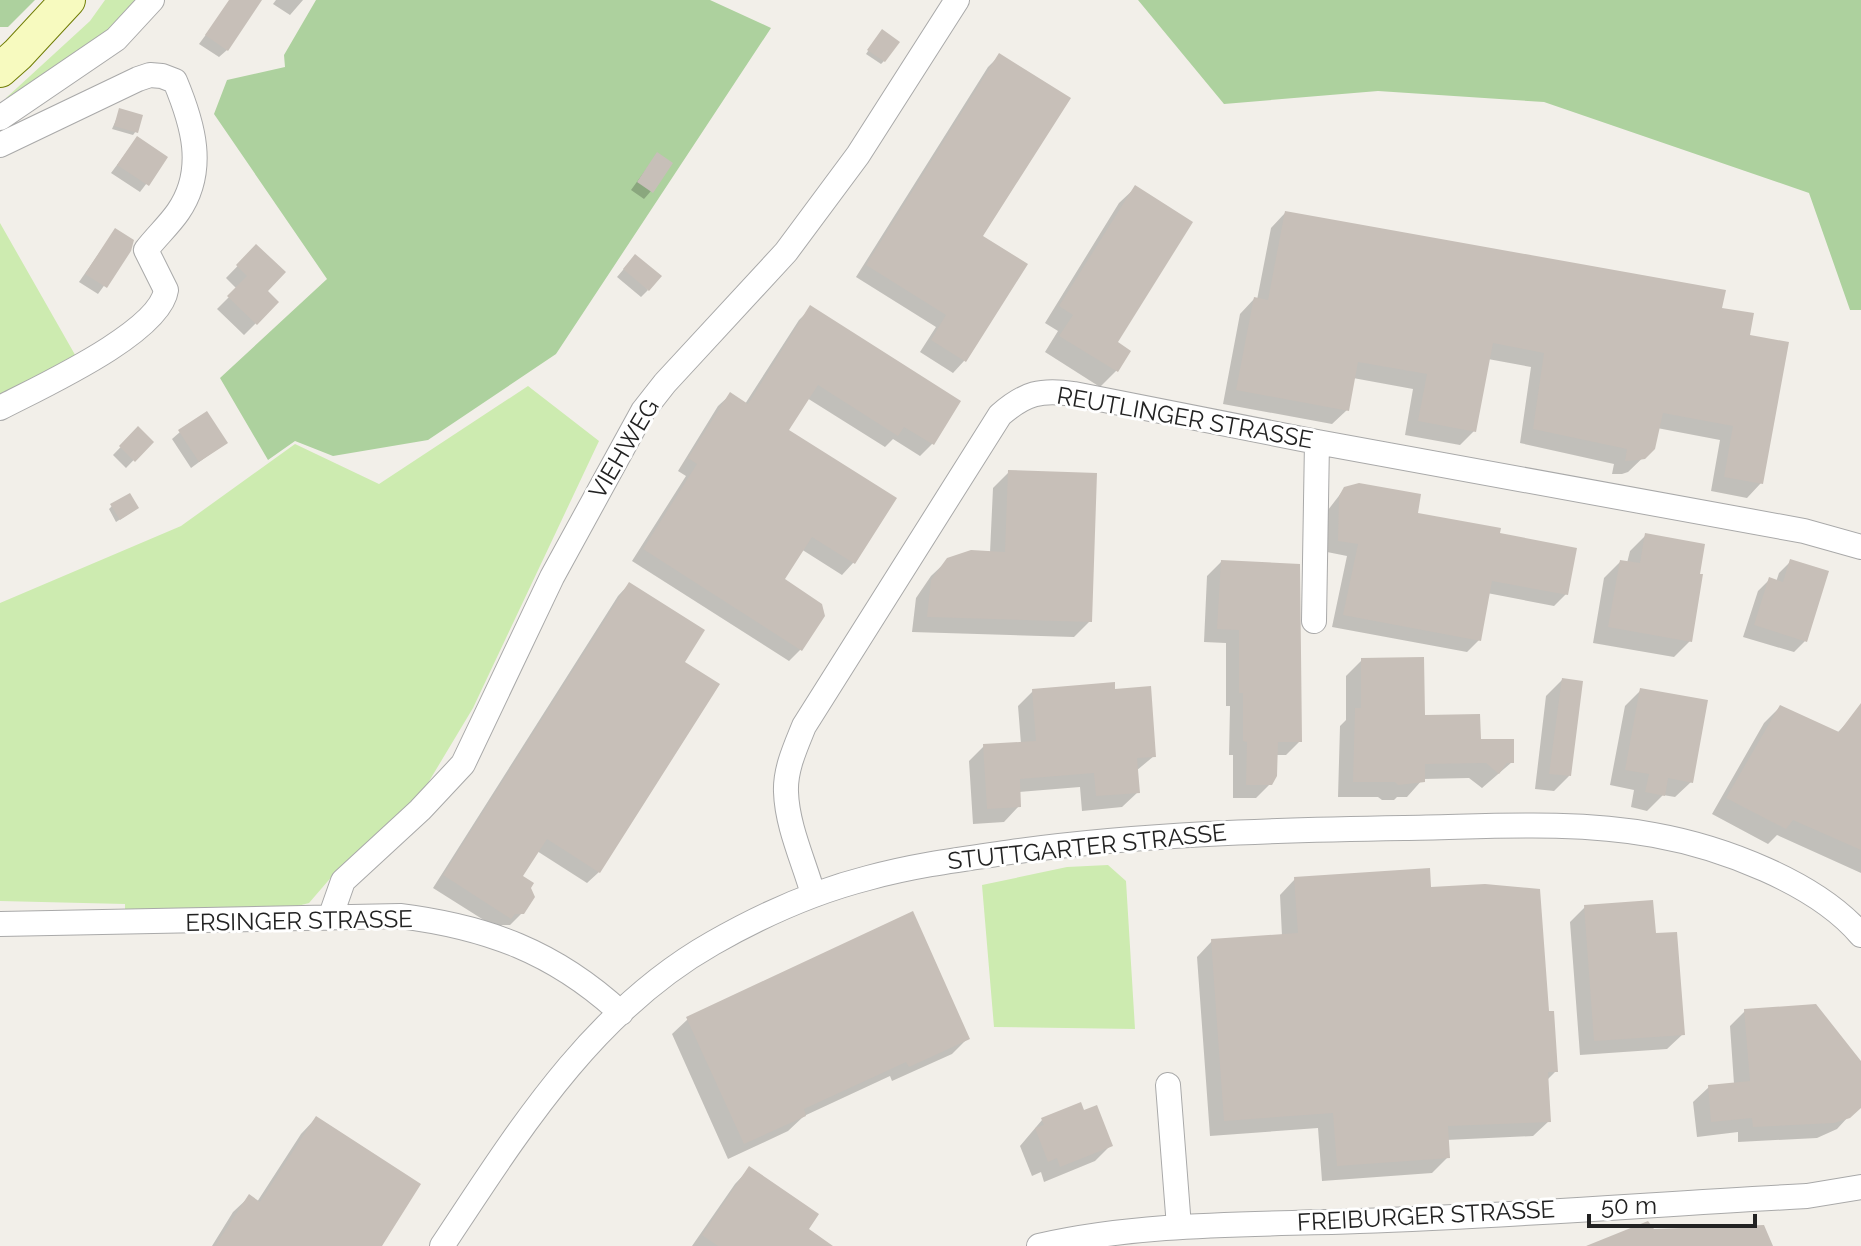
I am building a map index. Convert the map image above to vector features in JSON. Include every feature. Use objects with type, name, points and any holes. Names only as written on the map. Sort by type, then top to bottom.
[{"type":"main road","points":[[0,70],[68,0]]},
{"type":"street","points":[[0,118],[116,39],[152,0]]},
{"type":"street","name":"VIEHWEG","points":[[330,918],[343,881],[420,810],[463,764],[552,577],[643,411],[786,252],[858,155],[957,0]]},
{"type":"street","points":[[0,145],[150,75],[175,81],[186,108],[196,157],[193,183],[187,197],[177,214],[146,250],[166,290],[165,298],[134,332],[104,352],[0,408]]},
{"type":"street","name":"REUTLINGER STRASSE","points":[[813,894],[785,790],[791,757],[804,726],[1000,415],[1018,399],[1030,395],[1060,392],[1804,531],[1861,547]]},
{"type":"street","points":[[1314,621],[1317,442]]},
{"type":"street","name":"STUTTGARTER STRASSE","points":[[442,1246],[551,1087],[621,1013],[682,962],[711,944],[813,894],[931,863],[1062,845],[1150,837],[1316,829],[1579,827],[1622,830],[1659,836],[1750,864],[1813,896],[1859,929]]},
{"type":"street","name":"ERSINGER STRASSE","points":[[0,924],[400,916],[435,921],[485,933],[551,960],[598,992],[621,1013]]},
{"type":"street","points":[[1168,1085],[1179,1227]]},
{"type":"street","name":"FREIBURGER STRASSE","points":[[1039,1246],[1072,1239],[1179,1227],[1361,1221],[1775,1198],[1861,1187]]},
{"type":"green space","points":[[0,0],[35,0],[8,27],[0,27]]},
{"type":"green space","points":[[105,0],[135,0],[110,32],[9,105],[6,98],[90,21]]},
{"type":"green space","points":[[316,0],[710,0],[771,28],[556,354],[428,440],[333,456],[295,441],[268,460],[220,378],[327,279],[214,114],[227,80],[285,67],[284,55]]},
{"type":"green space","points":[[1138,0],[1861,0],[1861,310],[1850,310],[1809,193],[1544,102],[1378,91],[1224,104]]},
{"type":"green space","points":[[0,223],[78,360],[0,401]]},
{"type":"green space","points":[[528,386],[599,441],[473,708],[410,813],[334,874],[309,903],[290,908],[125,913],[125,904],[0,901],[0,603],[181,526],[295,444],[379,484]]},
{"type":"green space","points":[[1108,865],[1126,881],[1135,1029],[994,1027],[982,885],[1067,867]]},
{"type":"building","points":[[229,0],[262,0],[228,51],[205,35]]},
{"type":"building","points":[[882,29],[900,42],[885,62],[867,50]]},
{"type":"building","points":[[999,53],[1071,98],[983,236],[1028,264],[966,362],[931,340],[946,315],[866,265]]},
{"type":"building","points":[[119,108],[143,115],[138,133],[114,126]]},
{"type":"building","points":[[137,136],[168,157],[149,186],[117,165]]},
{"type":"building","points":[[657,152],[673,163],[653,193],[637,182]]},
{"type":"building","points":[[1135,185],[1193,222],[1118,342],[1131,351],[1118,372],[1059,336],[1073,315],[1059,306]]},
{"type":"building","points":[[1285,211],[1726,290],[1722,308],[1754,313],[1750,335],[1789,342],[1763,484],[1724,477],[1733,426],[1663,413],[1655,449],[1645,459],[1625,461],[1627,449],[1533,429],[1544,353],[1493,343],[1476,432],[1418,421],[1427,374],[1358,362],[1349,411],[1236,390],[1254,297],[1268,300]]},
{"type":"building","points":[[115,228],[134,240],[131,251],[107,288],[85,274]]},
{"type":"building","points":[[256,244],[286,272],[268,291],[279,302],[257,325],[227,296],[247,276],[236,265]]},
{"type":"building","points":[[635,254],[662,276],[649,291],[623,269]]},
{"type":"building","points":[[810,305],[961,401],[934,445],[904,427],[898,436],[818,385],[789,430],[897,498],[855,564],[812,537],[785,579],[822,604],[825,616],[802,651],[643,549],[697,464],[688,458],[730,392],[748,404]]},
{"type":"building","points":[[207,411],[228,443],[199,462],[178,430]]},
{"type":"building","points":[[138,426],[154,442],[135,462],[119,446]]},
{"type":"building","points":[[1008,470],[1097,473],[1092,622],[927,617],[931,580],[947,558],[971,550],[1005,552]]},
{"type":"building","points":[[1359,483],[1421,494],[1418,513],[1501,528],[1500,533],[1577,548],[1568,595],[1492,581],[1481,641],[1343,615],[1358,544],[1338,541],[1339,496],[1344,487]]},
{"type":"building","points":[[130,493],[139,508],[120,520],[110,504]]},
{"type":"building","points":[[1645,533],[1705,544],[1692,642],[1608,627],[1620,560],[1640,563]]},
{"type":"building","points":[[1790,559],[1829,571],[1807,642],[1754,625],[1769,577],[1783,582]]},
{"type":"building","points":[[1221,560],[1300,564],[1302,742],[1278,742],[1277,776],[1272,785],[1246,785],[1247,742],[1243,741],[1243,693],[1239,693],[1239,630],[1217,629]]},
{"type":"building","points":[[629,582],[705,630],[685,662],[720,684],[600,873],[547,839],[523,876],[534,883],[531,888],[535,897],[524,914],[515,914],[511,919],[443,875]]},
{"type":"building","points":[[1424,657],[1425,715],[1480,714],[1481,739],[1514,739],[1514,763],[1507,763],[1499,774],[1486,763],[1425,764],[1425,782],[1398,785],[1395,782],[1353,782],[1355,708],[1361,708],[1361,658]]},
{"type":"building","points":[[1562,678],[1583,681],[1571,776],[1549,774]]},
{"type":"building","points":[[1115,682],[1115,689],[1151,686],[1156,757],[1137,758],[1140,793],[1096,796],[1094,773],[1020,779],[1021,807],[987,809],[983,744],[1036,741],[1032,689]]},
{"type":"building","points":[[1640,688],[1708,700],[1693,783],[1668,778],[1665,796],[1645,792],[1649,774],[1625,770]]},
{"type":"building","points":[[1861,703],[1861,850],[1793,820],[1786,829],[1726,798],[1780,705],[1839,732]]},
{"type":"building","points":[[1430,868],[1431,887],[1485,884],[1540,889],[1549,1011],[1554,1011],[1558,1072],[1548,1072],[1551,1122],[1448,1126],[1450,1158],[1337,1166],[1333,1113],[1224,1121],[1211,939],[1298,933],[1294,877]]},
{"type":"building","points":[[1653,900],[1656,933],[1677,932],[1685,1035],[1594,1041],[1584,905]]},
{"type":"building","points":[[913,911],[970,1039],[909,1067],[906,1062],[804,1109],[806,1116],[744,1144],[686,1017]]},
{"type":"building","points":[[1816,1004],[1861,1061],[1861,1108],[1850,1118],[1834,1123],[1753,1127],[1752,1118],[1711,1122],[1708,1085],[1750,1081],[1744,1009]]},
{"type":"building","points":[[1081,1102],[1084,1110],[1097,1105],[1113,1146],[1060,1167],[1057,1158],[1048,1162],[1035,1128],[1044,1125],[1041,1118]]},
{"type":"building","points":[[316,1116],[421,1184],[382,1246],[215,1246],[249,1194],[260,1202]]},
{"type":"building","points":[[749,1166],[819,1214],[809,1229],[833,1246],[718,1246],[702,1235]]},
{"type":"building","points":[[1648,1221],[1654,1229],[1764,1225],[1773,1246],[1586,1246]]}]
